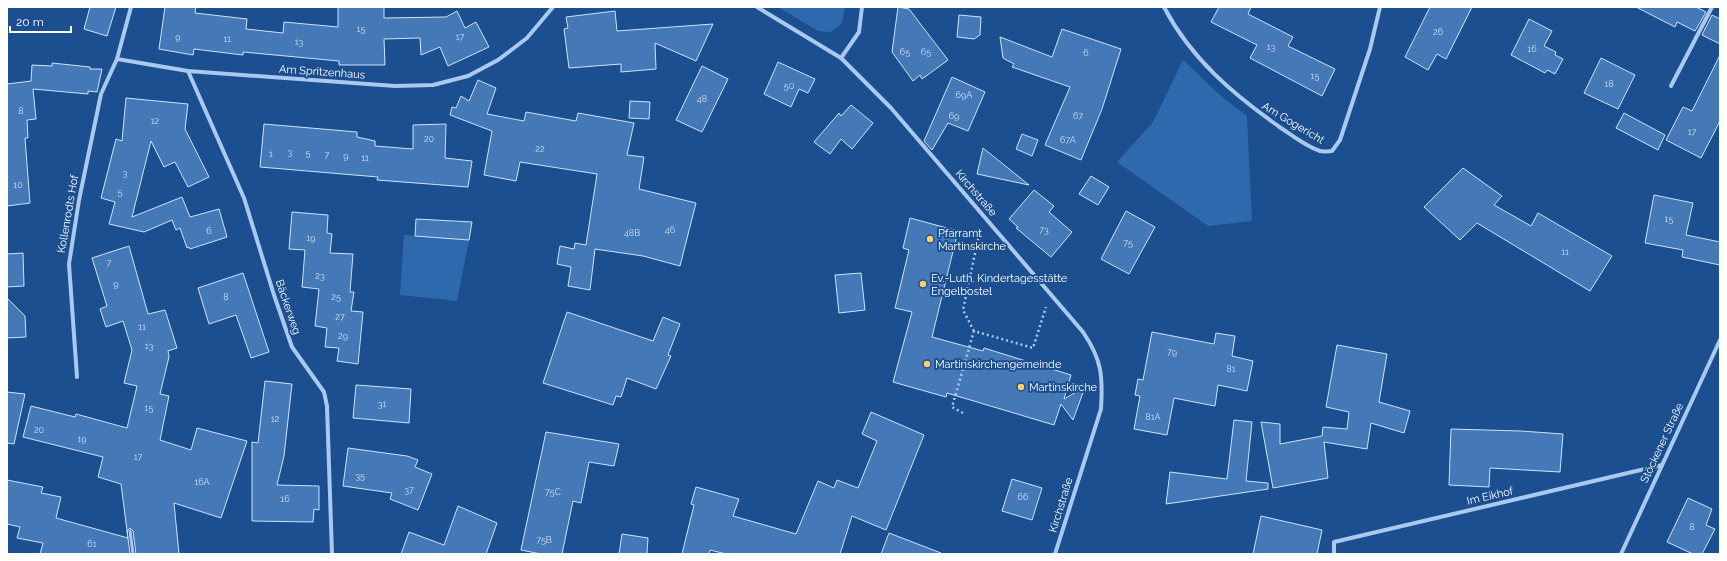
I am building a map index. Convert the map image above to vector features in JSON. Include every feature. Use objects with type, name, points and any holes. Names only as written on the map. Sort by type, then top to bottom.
[{"type":"street","points":[[117,59],[131,7]]},
{"type":"street","name":"Am Spritzenhaus","points":[[117,59],[188,71],[395,86],[433,85],[468,76],[498,60],[526,38],[553,7]]},
{"type":"street","name":"Kirchstraße","points":[[757,7],[841,58],[891,108],[1083,332],[1094,348],[1100,366],[1102,387],[1101,409],[1055,554]]},
{"type":"street","points":[[841,58],[859,32],[862,7]]},
{"type":"street","name":"Am Gogericht","points":[[1164,7],[1174,26],[1187,44],[1215,76],[1247,104],[1290,134],[1321,152],[1332,150],[1340,140],[1370,49],[1380,7]]},
{"type":"street","points":[[1671,86],[1712,7]]},
{"type":"street","name":"Kollenrodts Hof","points":[[77,378],[69,264],[79,200],[101,94],[117,59]]},
{"type":"street","name":"Bäckerweg","points":[[188,71],[244,198],[292,347],[324,392],[327,406],[332,554]]},
{"type":"street","name":"Stöckener Straße","points":[[1621,554],[1720,340]]},
{"type":"street","name":"Im Eikhof","points":[[1334,554],[1334,542],[1662,465]]},
{"type":"lane","points":[[130,531],[133,554]]},
{"type":"path","points":[[963,413],[952,407],[974,331],[963,310],[984,215]]},
{"type":"path","points":[[974,331],[1033,348],[1050,293]]},
{"type":"shaded area","points":[[778,7],[845,8],[842,23],[831,32],[818,31]]},
{"type":"shaded area","points":[[1183,60],[1222,97],[1247,116],[1252,221],[1208,226],[1117,162],[1153,122]]},
{"type":"shaded area","points":[[404,235],[469,240],[457,301],[400,295]]},
{"type":"building","points":[[90,7],[116,7],[107,36],[84,29]]},
{"type":"building","points":[[165,7],[196,7],[195,13],[247,19],[246,29],[283,33],[284,22],[338,27],[338,7],[384,7],[384,18],[446,17],[457,11],[465,28],[476,22],[489,47],[448,66],[440,47],[421,55],[420,38],[384,39],[385,65],[339,65],[339,61],[243,52],[243,55],[194,49],[193,55],[159,49]]},
{"type":"building","points":[[898,7],[909,9],[948,60],[922,79],[920,75],[913,81],[892,52]]},
{"type":"building","points":[[1219,7],[1251,7],[1248,14],[1293,37],[1288,46],[1335,69],[1322,96],[1250,58],[1257,45],[1211,22]]},
{"type":"building","points":[[1430,7],[1472,7],[1446,59],[1437,54],[1428,70],[1405,57]]},
{"type":"building","points":[[1636,7],[1696,7],[1706,12],[1695,31],[1677,22],[1675,27]]},
{"type":"building","points":[[615,11],[617,31],[713,24],[696,61],[655,43],[656,69],[621,72],[621,64],[569,68],[564,29],[568,28],[566,17]]},
{"type":"building","points":[[959,15],[981,17],[980,35],[974,39],[957,37]]},
{"type":"building","points":[[1712,15],[1720,19],[1720,44],[1702,35]]},
{"type":"building","points":[[1529,19],[1552,31],[1544,46],[1556,52],[1555,55],[1563,59],[1555,74],[1547,70],[1545,73],[1511,55]]},
{"type":"building","points":[[1062,29],[1121,49],[1102,109],[1081,160],[1045,145],[1070,87],[1012,67],[1014,64],[1003,58],[1000,37],[1052,57]]},
{"type":"building","points":[[1720,55],[1720,121],[1701,158],[1666,140],[1683,107],[1692,111]]},
{"type":"building","points":[[1601,58],[1635,75],[1618,109],[1584,93]]},
{"type":"building","points":[[778,62],[815,79],[808,93],[799,89],[791,107],[764,94]]},
{"type":"building","points":[[52,63],[90,67],[90,69],[102,69],[97,92],[88,91],[88,94],[33,89],[36,119],[27,120],[28,138],[25,138],[30,203],[7,206],[7,84],[31,81],[32,65],[52,66]]},
{"type":"building","points":[[702,66],[728,79],[702,132],[676,120]]},
{"type":"building","points":[[952,77],[985,92],[968,131],[948,123],[932,150],[924,141]]},
{"type":"building","points":[[478,80],[496,88],[487,114],[524,121],[526,112],[576,121],[578,113],[634,123],[627,155],[644,157],[639,189],[696,203],[680,266],[643,256],[595,249],[590,290],[568,286],[571,267],[557,264],[560,246],[574,249],[575,243],[586,245],[597,174],[520,162],[516,181],[484,175],[492,131],[450,115],[452,107],[456,108],[461,96],[469,101]]},
{"type":"building","points":[[126,98],[188,104],[185,129],[209,177],[188,187],[175,162],[164,167],[151,141],[132,217],[182,197],[190,217],[219,209],[227,237],[190,249],[189,247],[187,248],[180,228],[176,230],[172,220],[144,232],[109,224],[115,202],[101,198],[116,139],[122,141]]},
{"type":"building","points":[[630,101],[650,102],[649,119],[629,118]]},
{"type":"building","points":[[851,105],[873,123],[852,149],[841,139],[830,154],[814,142],[839,113],[841,116]]},
{"type":"building","points":[[1624,113],[1665,135],[1658,150],[1616,128]]},
{"type":"building","points":[[264,124],[357,132],[357,137],[375,141],[375,146],[413,149],[413,125],[446,124],[445,158],[472,161],[468,187],[377,180],[378,177],[260,167]]},
{"type":"building","points":[[1022,134],[1038,140],[1032,156],[1016,149]]},
{"type":"building","points":[[983,148],[1029,185],[977,174]]},
{"type":"building","points":[[1463,168],[1502,196],[1494,205],[1531,226],[1538,213],[1612,256],[1590,291],[1477,223],[1460,240],[1424,207]]},
{"type":"building","points":[[1091,176],[1109,187],[1098,205],[1079,194]]},
{"type":"building","points":[[1034,190],[1054,206],[1049,212],[1072,232],[1051,257],[1016,228],[1018,227],[1009,219]]},
{"type":"building","points":[[1654,195],[1693,203],[1686,235],[1720,242],[1720,265],[1682,257],[1683,250],[1645,243]]},
{"type":"building","points":[[1126,211],[1155,227],[1129,274],[1101,259]]},
{"type":"building","points":[[292,212],[328,215],[327,233],[332,234],[330,253],[353,254],[350,292],[354,292],[351,311],[363,312],[358,364],[337,361],[339,348],[325,347],[327,328],[315,326],[319,289],[302,287],[305,250],[289,249]]},
{"type":"building","points":[[910,218],[958,231],[932,337],[983,351],[984,348],[1071,375],[1064,399],[1085,387],[1073,420],[1061,404],[1054,425],[947,393],[946,397],[893,382],[912,312],[895,308],[909,250],[903,248]]},
{"type":"building","points":[[416,219],[472,222],[469,240],[415,236]]},
{"type":"building","points":[[129,246],[148,314],[165,310],[177,348],[168,351],[169,357],[160,394],[169,396],[160,440],[191,450],[197,428],[247,441],[221,518],[174,503],[179,554],[136,554],[133,531],[130,528],[127,531],[121,484],[98,477],[103,457],[23,437],[31,406],[75,417],[76,414],[127,428],[137,386],[124,383],[132,350],[123,321],[106,327],[100,309],[107,306],[92,258]]},
{"type":"building","points":[[23,253],[24,286],[7,287],[7,254]]},
{"type":"building","points":[[243,273],[269,352],[251,358],[236,315],[209,324],[198,288]]},
{"type":"building","points":[[861,273],[865,310],[839,313],[835,275]]},
{"type":"building","points":[[7,298],[25,316],[26,337],[7,338]]},
{"type":"building","points":[[567,312],[653,341],[663,317],[680,324],[668,355],[671,356],[656,389],[627,378],[621,397],[616,396],[613,405],[543,383]]},
{"type":"building","points":[[1152,332],[1214,344],[1216,333],[1235,336],[1232,356],[1253,361],[1247,391],[1218,385],[1215,406],[1174,398],[1167,435],[1134,429],[1140,396],[1135,395],[1138,379],[1143,380]]},
{"type":"building","points":[[1337,345],[1387,354],[1379,402],[1410,411],[1404,433],[1371,423],[1367,449],[1324,442],[1328,478],[1273,488],[1261,422],[1280,424],[1280,444],[1322,436],[1323,427],[1347,429],[1349,412],[1326,407]]},
{"type":"building","points":[[265,381],[292,384],[284,456],[277,485],[319,486],[319,510],[314,509],[313,522],[252,521],[252,442],[258,443]]},
{"type":"building","points":[[356,385],[411,389],[409,423],[353,418]]},
{"type":"building","points":[[7,392],[25,394],[14,444],[7,443]]},
{"type":"building","points":[[871,412],[924,435],[886,530],[852,516],[840,554],[726,554],[710,550],[709,554],[682,554],[694,505],[691,504],[696,487],[739,499],[733,516],[796,534],[818,481],[834,488],[837,480],[858,488],[877,441],[862,434]]},
{"type":"building","points":[[1234,420],[1252,422],[1246,481],[1268,483],[1268,489],[1166,504],[1170,472],[1227,479]]},
{"type":"building","points":[[1451,429],[1563,434],[1560,472],[1490,468],[1489,487],[1449,485]]},
{"type":"building","points":[[546,432],[619,444],[614,466],[589,462],[581,503],[573,501],[562,554],[541,554],[521,550]]},
{"type":"building","points":[[348,448],[407,456],[418,460],[415,467],[432,474],[418,510],[390,499],[392,493],[343,486]]},
{"type":"building","points":[[1012,479],[1042,488],[1032,520],[1002,511]]},
{"type":"building","points":[[7,480],[43,487],[41,493],[61,497],[56,518],[128,538],[130,554],[40,554],[43,543],[17,538],[20,527],[7,524]]},
{"type":"building","points":[[1688,498],[1712,509],[1706,525],[1715,529],[1702,554],[1693,554],[1667,542]]},
{"type":"building","points":[[458,506],[497,523],[486,554],[401,554],[409,532],[444,545]]},
{"type":"building","points":[[1261,516],[1322,530],[1317,554],[1253,554]]},
{"type":"building","points":[[889,533],[941,553],[941,554],[881,554]]},
{"type":"building","points":[[622,534],[648,538],[647,554],[619,554]]},
{"type":"place","name":"Pfarramt Martinskirche","points":[[930,239]]},
{"type":"place","name":"Ev.-Luth. Kindertagesstätte Engelbostel","points":[[923,284]]},
{"type":"place","name":"Martinskirchengemeinde","points":[[927,364]]},
{"type":"place","name":"Martinskirche","points":[[1021,387]]}]
